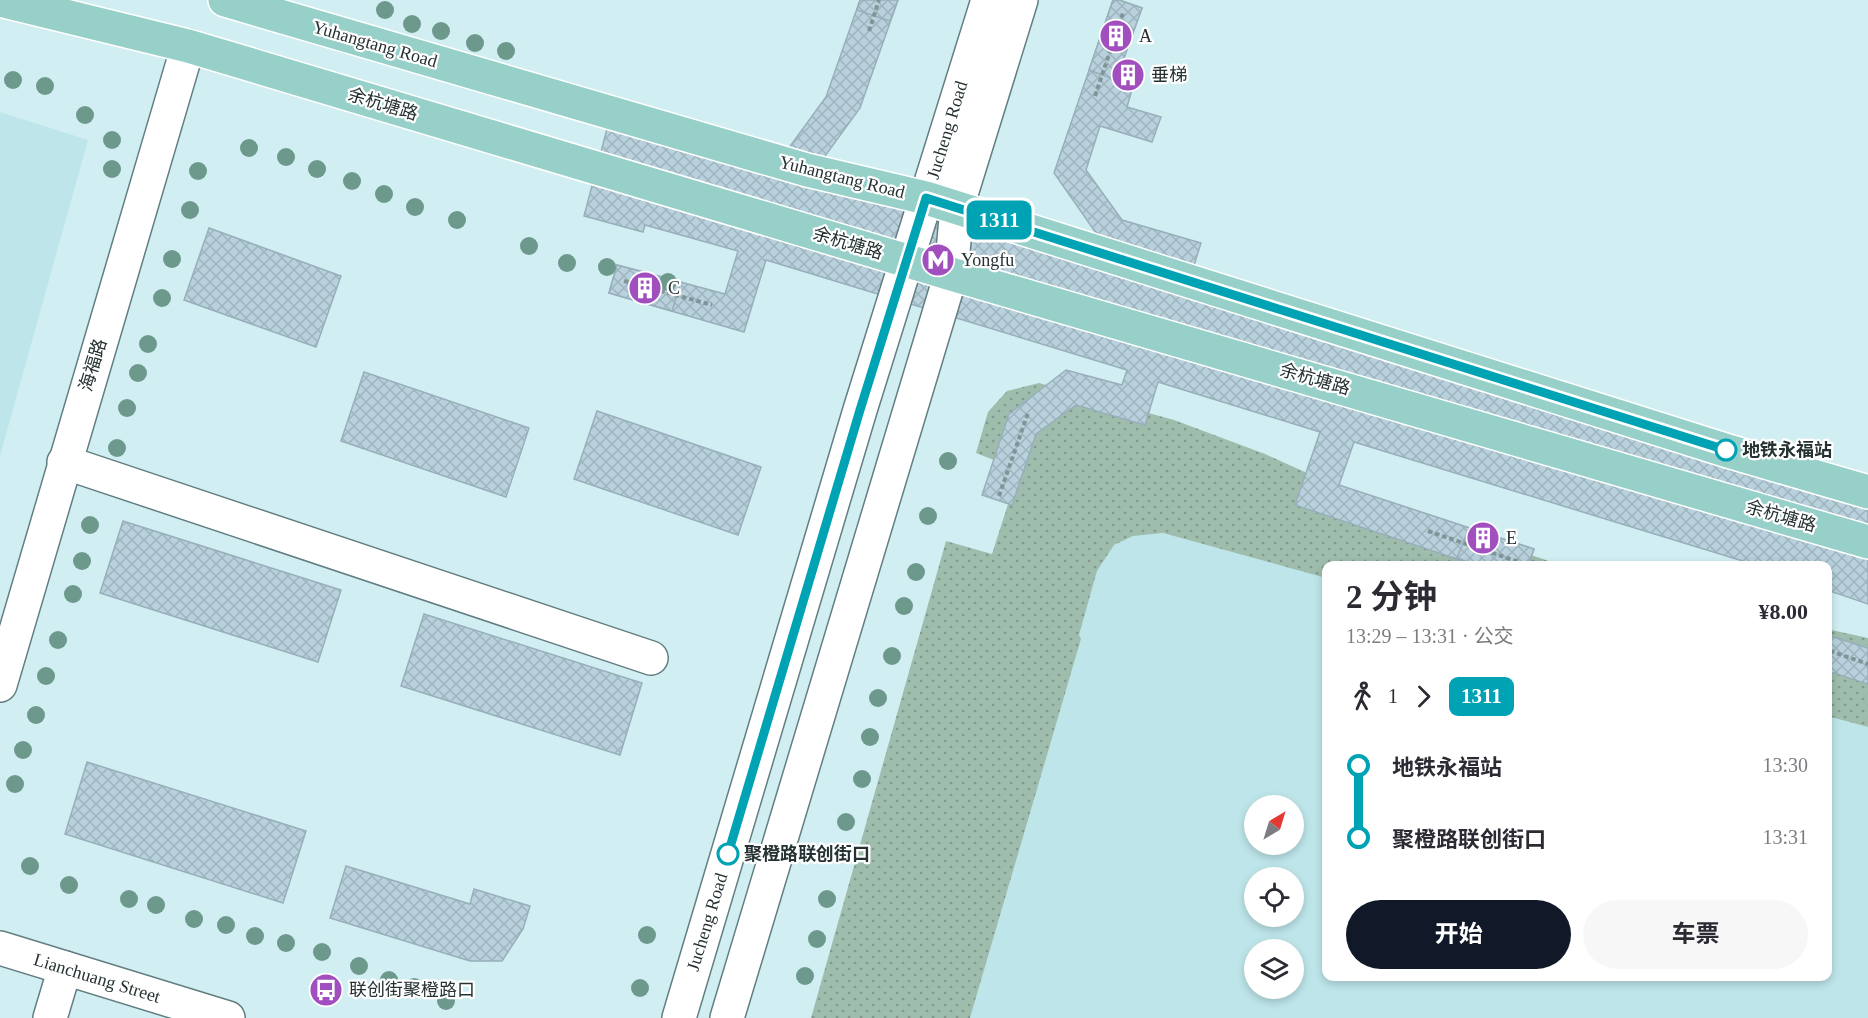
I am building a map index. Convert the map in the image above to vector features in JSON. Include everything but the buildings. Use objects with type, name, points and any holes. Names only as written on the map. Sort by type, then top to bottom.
[{"type":"main road","name":"余杭塘路","points":[[0,0],[188,46],[951,274],[1868,542]]},
{"type":"main road","name":"Yuhangtang Road","points":[[225,0],[807,170],[941,202],[1728,451],[1868,492]]},
{"type":"street","name":"Jucheng Road","points":[[727,1018],[951,274],[941,202],[988,0]]},
{"type":"street","name":"Jucheng Road","points":[[679,1018],[906,260],[941,202],[1021,0]]},
{"type":"street","name":"海福路","points":[[0,685],[188,46]]},
{"type":"street","points":[[64,462],[651,658]]},
{"type":"street","name":"Lianchuang Street","points":[[0,948],[228,1018]]},
{"type":"street","points":[[50,1018],[65,968]]},
{"type":"path","points":[[868,31],[879,0]]},
{"type":"path","points":[[1095,96],[1123,13]]},
{"type":"path","points":[[624,281],[712,305]]},
{"type":"path","points":[[999,496],[1028,413]]},
{"type":"path","points":[[1428,531],[1519,561]]},
{"type":"path","points":[[1832,652],[1868,664]]},
{"type":"shaded area","points":[[0,112],[88,140],[0,456]]},
{"type":"shaded area","points":[[1163,533],[1322,577],[1322,981],[1832,981],[1832,717],[1868,727],[1868,1018],[970,1018],[1081,639],[1078,636],[1097,571],[1114,545],[1133,536]]},
{"type":"green space","points":[[1039,383],[1174,420],[1265,454],[1378,505],[1549,561],[1322,561],[1322,577],[1163,533],[1133,536],[1114,545],[1097,571],[1079,635],[1081,639],[970,1018],[811,1018],[946,541],[992,554],[1019,470],[976,453],[988,412],[1007,391]]},
{"type":"green space","points":[[1832,630],[1868,638],[1868,727],[1832,717]]},
{"type":"bus line","name":"1311","points":[[728,854],[860,410],[926,198],[1726,450]]},
{"type":"place","name":"A","points":[[1116,36]]},
{"type":"place","name":"垂梯","points":[[1128,75]]},
{"type":"place","name":"Yongfu","points":[[938,260]]},
{"type":"place","name":"C","points":[[645,288]]},
{"type":"place","name":"地铁永福站","points":[[1726,450]]},
{"type":"place","name":"E","points":[[1483,538]]},
{"type":"place","name":"聚橙路联创街口","points":[[728,854]]},
{"type":"place","name":"联创街聚橙路口","points":[[326,990]]}]
